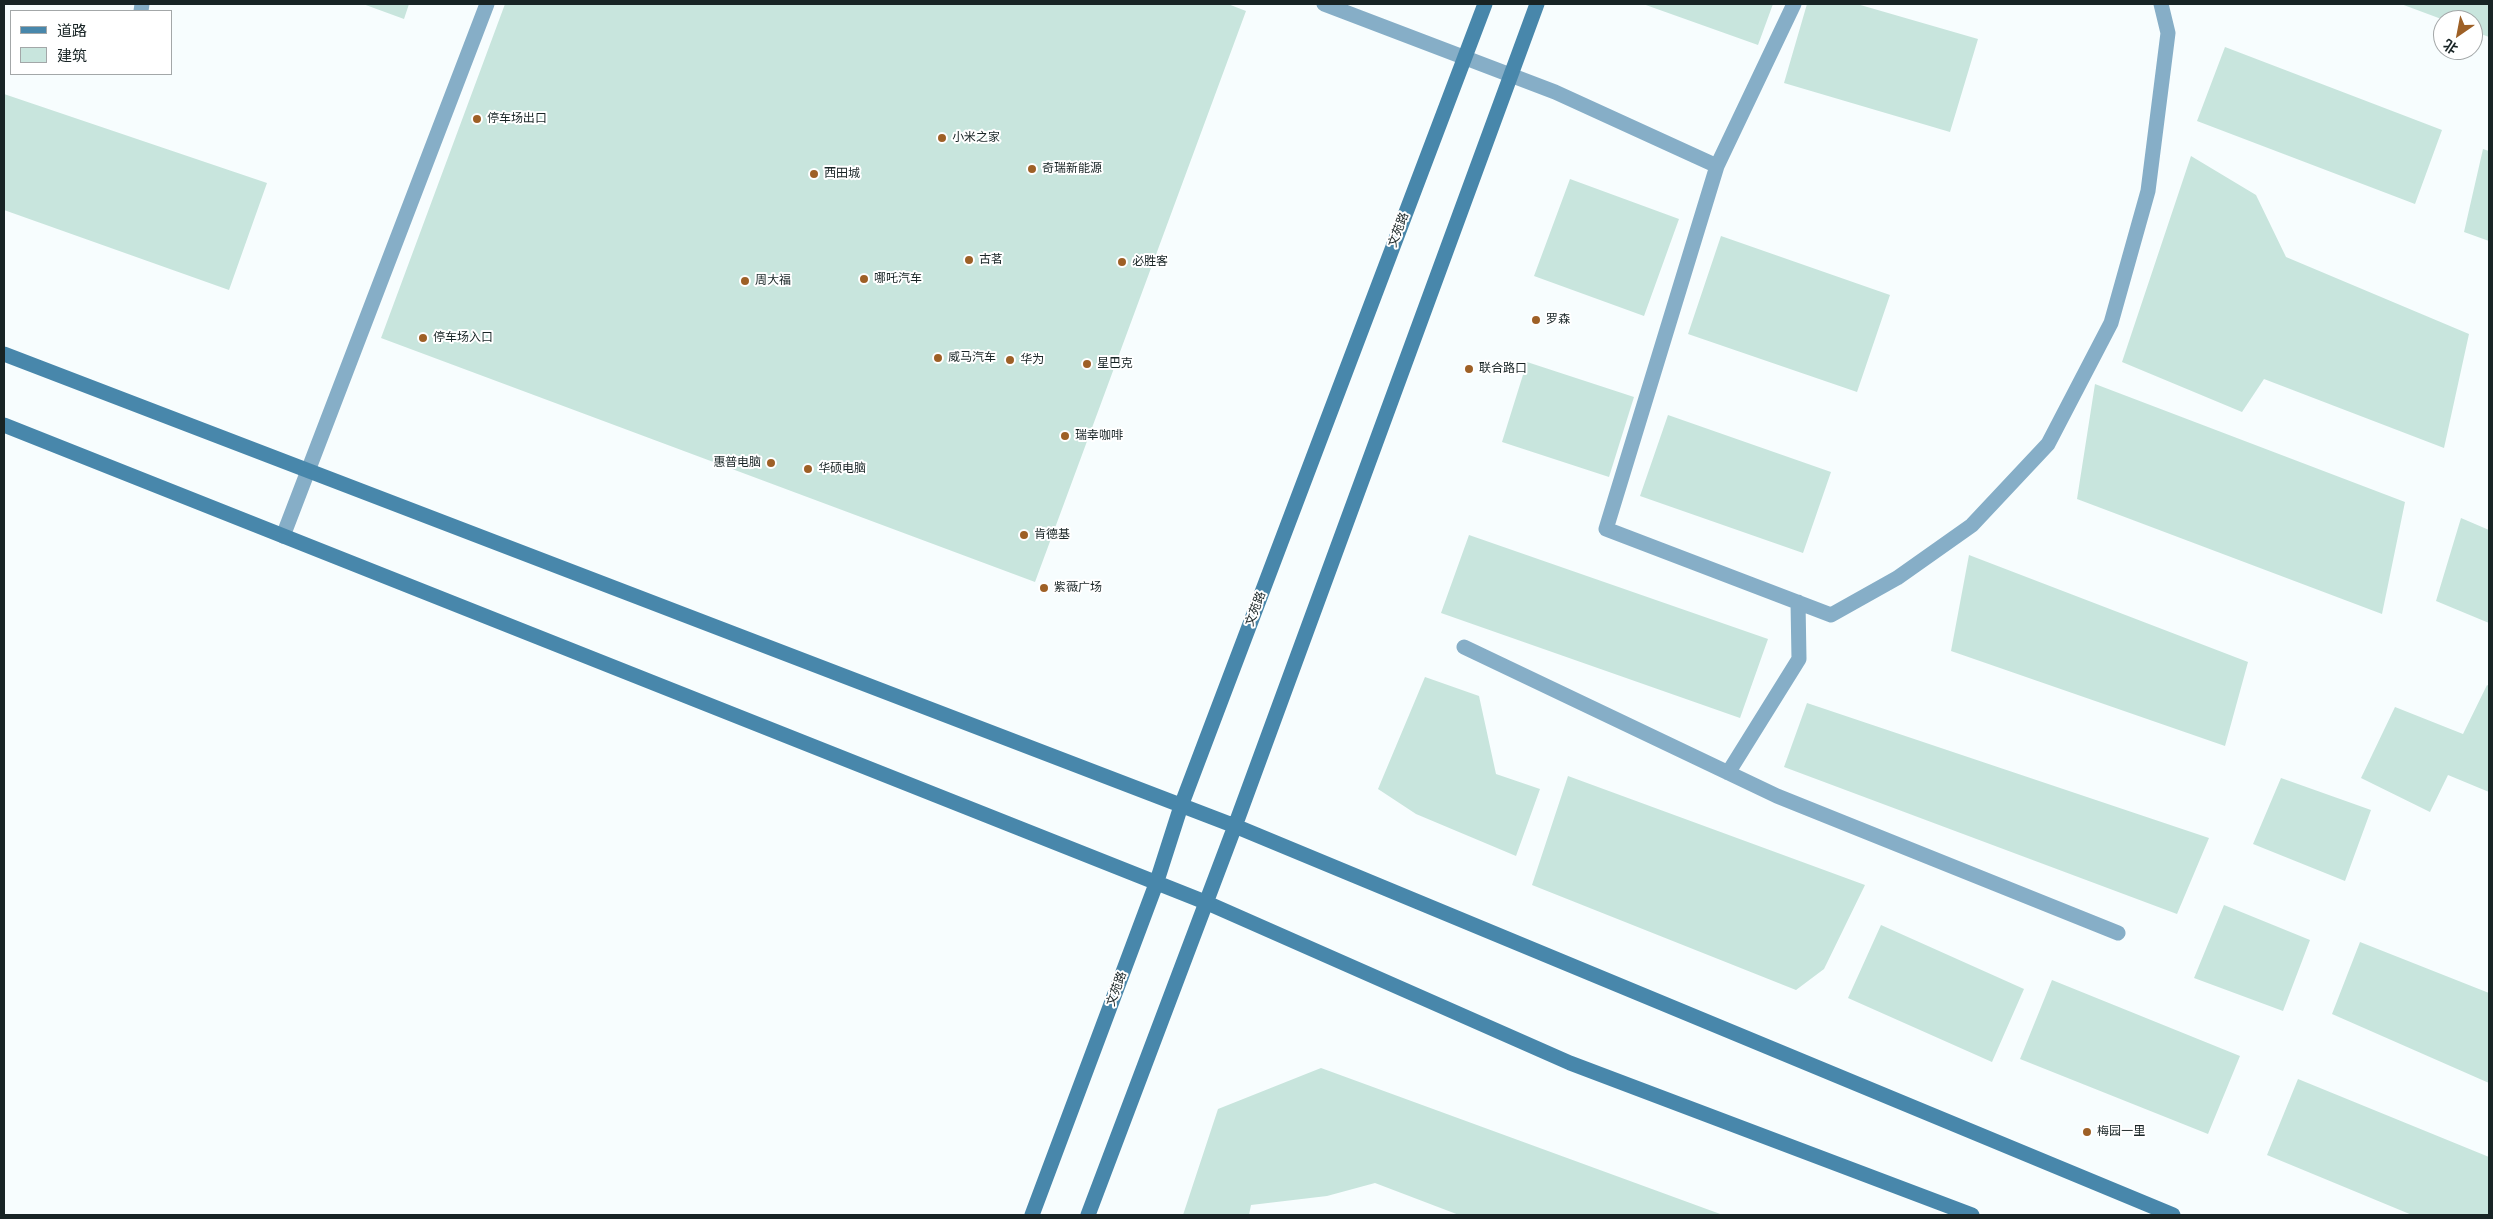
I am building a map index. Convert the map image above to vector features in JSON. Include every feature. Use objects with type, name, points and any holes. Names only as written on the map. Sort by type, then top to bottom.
[{"type":"main road","name":"文苑路","points":[[1032,1215],[1156,884],[1181,806],[1485,4]]},
{"type":"main road","points":[[1088,1215],[1235,826],[1537,4]]},
{"type":"main road","points":[[4,354],[1235,826],[2173,1215]]},
{"type":"main road","points":[[4,425],[1205,902],[1570,1063],[1972,1215]]},
{"type":"lane","points":[[283,536],[487,4]]},
{"type":"lane","points":[[1324,4],[1555,92],[1717,166]]},
{"type":"lane","points":[[1794,4],[1717,166],[1606,529],[1831,615],[1897,578],[1972,525],[2048,444],[2111,323],[2148,191],[2168,33],[2161,4]]},
{"type":"lane","points":[[1728,773],[1799,659],[1798,602]]},
{"type":"lane","points":[[1464,647],[1777,796],[2118,933]]},
{"type":"building","points":[[363,4],[409,4],[404,19]]},
{"type":"building","name":"西田城","points":[[505,4],[1228,4],[1246,11],[1035,582],[381,338]]},
{"type":"building","points":[[1643,4],[1773,4],[1758,45]]},
{"type":"building","points":[[1807,4],[1857,4],[1978,39],[1950,132],[1784,83]]},
{"type":"building","points":[[2401,4],[2489,4],[2489,37],[2483,35],[2483,10],[2433,10],[2433,16]]},
{"type":"building","points":[[2225,47],[2442,130],[2415,204],[2197,121]]},
{"type":"building","points":[[4,94],[267,183],[229,290],[4,210]]},
{"type":"building","points":[[2483,149],[2489,151],[2489,241],[2464,232]]},
{"type":"building","points":[[2191,156],[2256,195],[2286,257],[2469,334],[2444,448],[2264,379],[2242,412],[2122,362]]},
{"type":"building","points":[[1570,179],[1679,219],[1644,316],[1534,276]]},
{"type":"building","points":[[1721,236],[1890,295],[1857,392],[1688,334]]},
{"type":"building","points":[[1527,362],[1634,397],[1609,477],[1502,442]]},
{"type":"building","points":[[2095,384],[2405,502],[2382,614],[2077,499]]},
{"type":"building","points":[[1668,415],[1831,472],[1803,553],[1640,496]]},
{"type":"building","points":[[2461,518],[2489,530],[2489,623],[2436,601]]},
{"type":"building","points":[[1469,535],[1768,639],[1740,718],[1441,613]]},
{"type":"building","points":[[1969,555],[2248,662],[2225,746],[1951,651]]},
{"type":"building","points":[[1425,677],[1479,696],[1496,774],[1540,789],[1516,856],[1416,814],[1378,789]]},
{"type":"building","points":[[2487,685],[2489,686],[2489,792],[2448,775],[2430,812],[2361,778],[2395,707],[2463,734]]},
{"type":"building","points":[[1807,703],[2209,838],[2177,914],[1784,767]]},
{"type":"building","points":[[1568,776],[1865,885],[1824,969],[1796,990],[1532,885]]},
{"type":"building","points":[[2281,778],[2371,810],[2345,881],[2253,844]]},
{"type":"building","points":[[2224,905],[2310,940],[2283,1011],[2194,978]]},
{"type":"building","points":[[1881,925],[2024,989],[1992,1062],[1848,998]]},
{"type":"building","points":[[2360,942],[2489,993],[2489,1083],[2332,1014]]},
{"type":"building","points":[[2052,980],[2240,1056],[2208,1134],[2020,1059]]},
{"type":"building","points":[[1321,1068],[1723,1215],[1459,1215],[1375,1183],[1327,1196],[1251,1205],[1249,1215],[1183,1215],[1218,1109]]},
{"type":"building","points":[[2298,1079],[2489,1157],[2489,1215],[2412,1215],[2267,1155]]},
{"type":"place","name":"停车场出口","points":[[477,119]]},
{"type":"place","name":"小米之家","points":[[942,138]]},
{"type":"place","name":"奇瑞新能源","points":[[1032,169]]},
{"type":"place","name":"西田城","points":[[814,174]]},
{"type":"place","name":"古茗","points":[[969,260]]},
{"type":"place","name":"必胜客","points":[[1122,262]]},
{"type":"place","name":"哪吒汽车","points":[[864,279]]},
{"type":"place","name":"周大福","points":[[745,281]]},
{"type":"place","name":"罗森","points":[[1536,320]]},
{"type":"place","name":"停车场入口","points":[[423,338]]},
{"type":"place","name":"威马汽车","points":[[938,358]]},
{"type":"place","name":"华为","points":[[1010,360]]},
{"type":"place","name":"星巴克","points":[[1087,364]]},
{"type":"place","name":"联合路口","points":[[1469,369]]},
{"type":"place","name":"瑞幸咖啡","points":[[1065,436]]},
{"type":"place","name":"惠普电脑","points":[[771,463]]},
{"type":"place","name":"华硕电脑","points":[[808,469]]},
{"type":"place","name":"肯德基","points":[[1024,535]]},
{"type":"place","name":"紫薇广场","points":[[1044,588]]},
{"type":"place","name":"梅园一里","points":[[2087,1132]]}]
